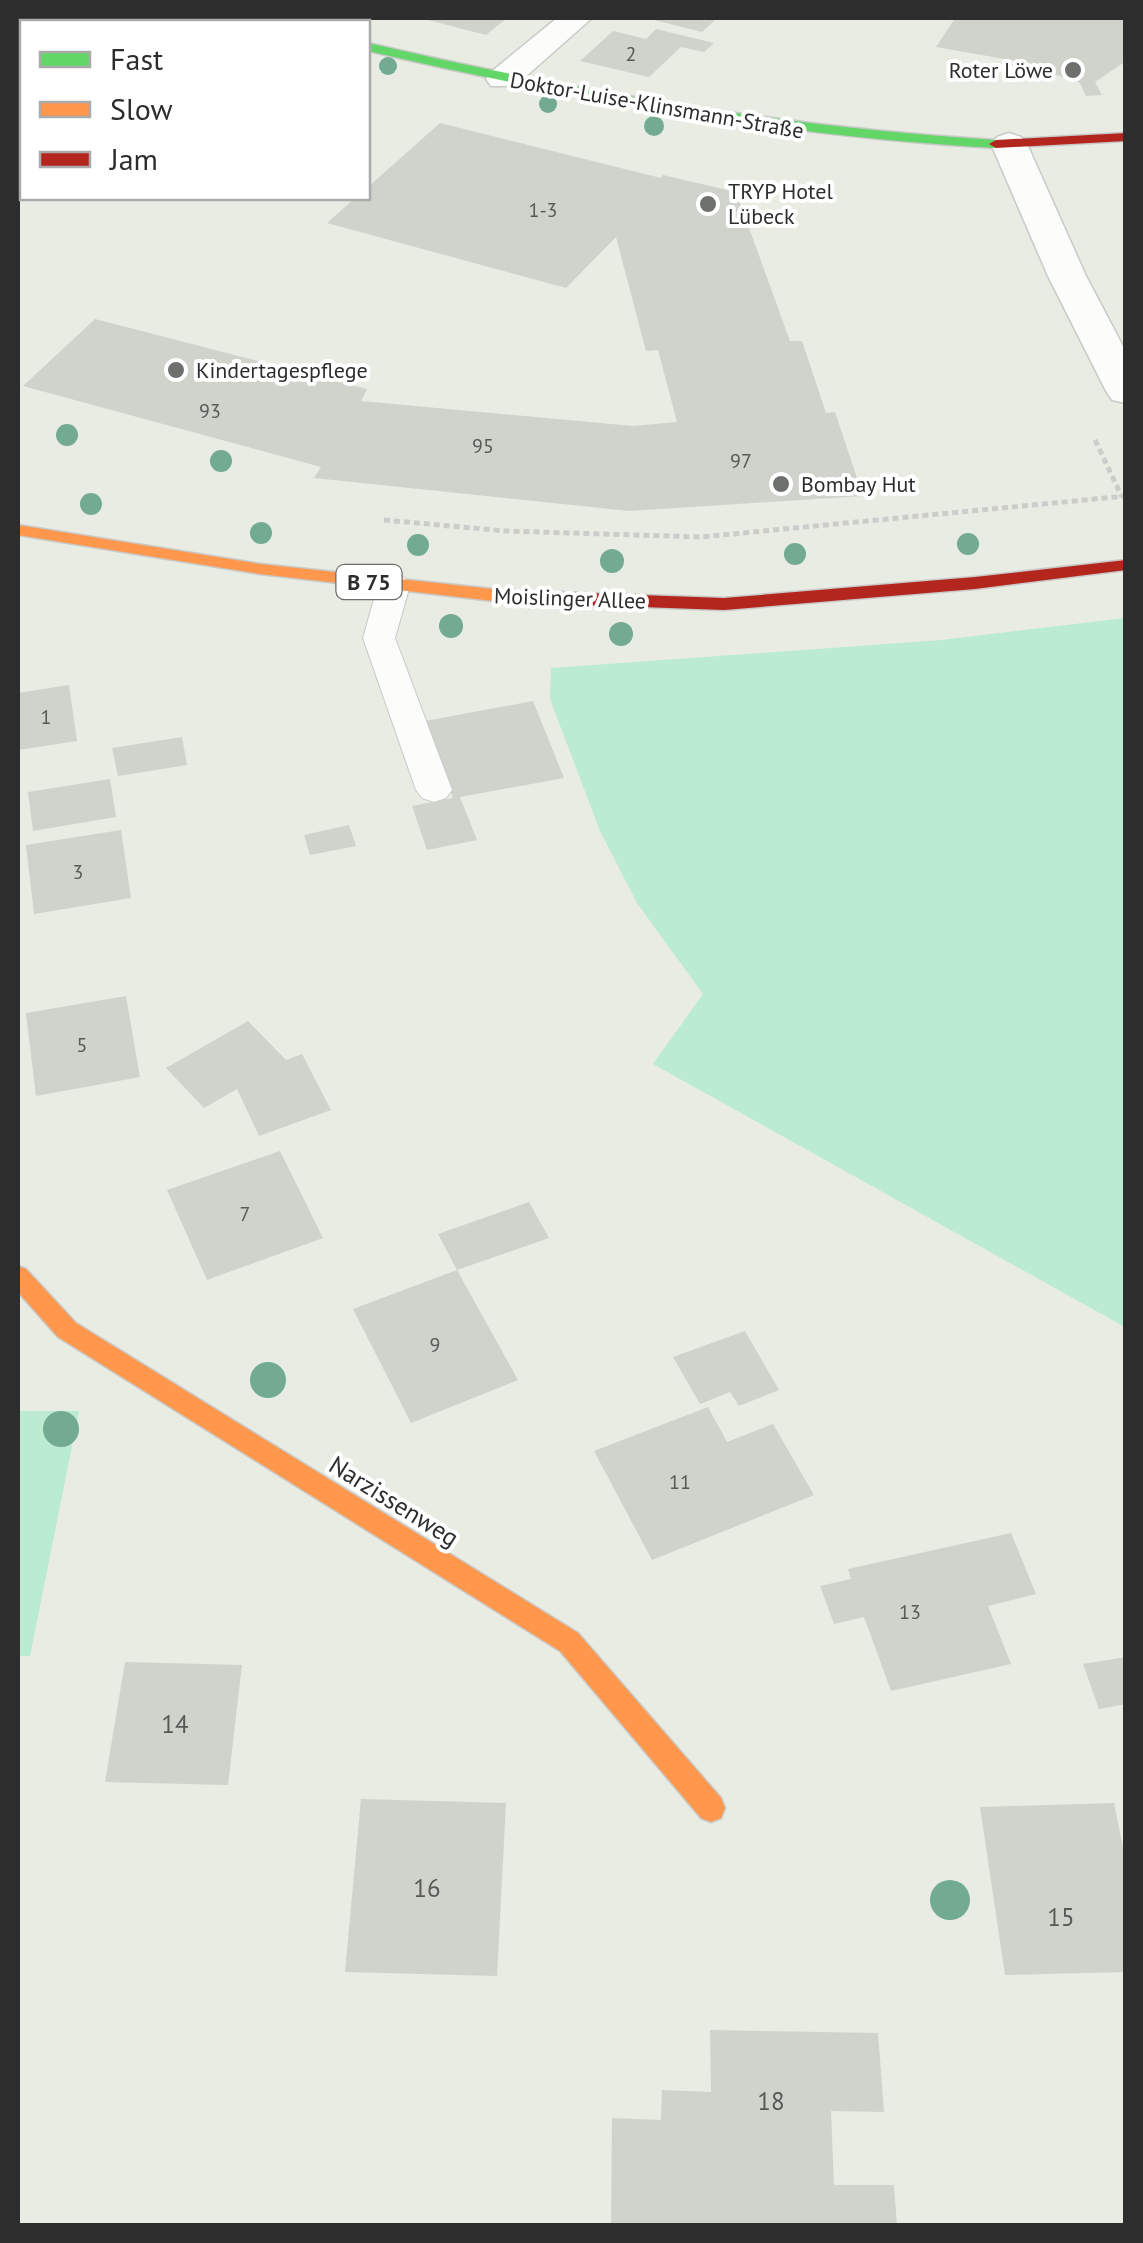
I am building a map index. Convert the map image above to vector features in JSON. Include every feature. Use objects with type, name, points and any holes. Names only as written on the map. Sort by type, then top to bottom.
[{"type":"street","points":[[504,79],[576,18]]},
{"type":"street","name":"Doktor-Luise-Klinsmann-Straße","points":[[370,47],[504,79],[770,128],[1009,144],[1126,137]]},
{"type":"street","points":[[1009,144],[1067,276],[1126,391]]},
{"type":"street","name":"Moislinger Allee","points":[[18,530],[260,569],[485,596],[724,604],[974,583],[1126,565]]},
{"type":"street","name":"Narzissenweg","points":[[18,1276],[67,1330],[569,1642],[711,1808]]},
{"type":"lane","points":[[394,585],[379,638],[434,790]]},
{"type":"path","points":[[371,518],[506,531],[701,537],[1126,496]]},
{"type":"green space","points":[[1126,618],[1125,1327],[653,1064],[703,994],[637,903],[600,831],[550,699],[551,668],[942,640]]},
{"type":"green space","points":[[18,1411],[79,1411],[30,1656],[18,1656]]},
{"type":"building","points":[[18,18],[67,20],[20,20],[18,59]]},
{"type":"building","points":[[420,18],[507,18],[486,35]]},
{"type":"building","points":[[646,18],[717,18],[702,32]]},
{"type":"building","points":[[955,18],[1126,18],[1126,61],[1095,82],[1102,95],[1086,96],[1080,83],[1016,61],[936,47]]},
{"type":"building","points":[[656,29],[714,43],[704,52],[681,47],[649,77],[580,61],[613,31],[646,39]]},
{"type":"building","points":[[440,123],[661,178],[663,175],[736,192],[790,341],[802,341],[826,413],[835,412],[863,496],[629,511],[314,478],[321,467],[23,386],[95,319],[367,389],[361,401],[633,426],[677,422],[658,350],[646,351],[616,237],[566,288],[327,223],[353,200],[370,200],[370,185]]},
{"type":"building","points":[[69,685],[77,741],[18,750],[18,693]]},
{"type":"building","points":[[533,701],[564,778],[460,797],[477,840],[427,850],[412,806],[453,798],[425,721]]},
{"type":"building","points":[[182,737],[187,765],[118,776],[112,748]]},
{"type":"building","points":[[110,779],[116,817],[33,831],[28,792]]},
{"type":"building","points":[[349,825],[356,846],[310,855],[304,835]]},
{"type":"building","points":[[121,830],[131,898],[34,914],[26,845]]},
{"type":"building","points":[[126,996],[140,1077],[36,1096],[26,1013]]},
{"type":"building","points":[[248,1021],[286,1060],[302,1054],[331,1110],[259,1136],[237,1089],[204,1108],[166,1068]]},
{"type":"building","points":[[280,1151],[323,1238],[207,1280],[167,1190]]},
{"type":"building","points":[[529,1202],[549,1238],[457,1270],[438,1234]]},
{"type":"building","points":[[457,1270],[518,1380],[411,1423],[353,1309]]},
{"type":"building","points":[[745,1331],[779,1390],[739,1406],[730,1392],[700,1404],[673,1357]]},
{"type":"building","points":[[708,1407],[727,1442],[773,1424],[814,1495],[652,1560],[594,1451]]},
{"type":"building","points":[[1011,1533],[1036,1594],[988,1606],[1011,1664],[891,1691],[864,1617],[834,1624],[820,1586],[851,1579],[848,1569]]},
{"type":"building","points":[[1126,1657],[1126,1704],[1099,1709],[1083,1664]]},
{"type":"building","points":[[125,1662],[242,1665],[228,1785],[105,1782]]},
{"type":"building","points":[[361,1799],[506,1803],[497,1976],[345,1972]]},
{"type":"building","points":[[1114,1803],[1126,1862],[1126,1972],[1005,1975],[980,1807]]},
{"type":"building","points":[[710,2030],[878,2033],[884,2112],[831,2111],[834,2185],[894,2185],[897,2226],[611,2226],[612,2118],[661,2120],[662,2090],[711,2092]]},
{"type":"traffic: fast","points":[[370,47],[523,82],[679,110],[837,132],[996,144]]},
{"type":"traffic: slow","points":[[18,530],[260,569],[502,596]]},
{"type":"traffic: slow","points":[[18,1276],[67,1330],[569,1642],[711,1808]]},
{"type":"traffic: jam","points":[[996,144],[1126,137]]},
{"type":"traffic: jam","points":[[502,596],[724,604],[975,583],[1126,565]]},
{"type":"place","name":"Roter Löwe","points":[[1073,70]]},
{"type":"place","name":"TRYP Hotel Lübeck","points":[[708,204]]},
{"type":"place","name":"Kindertagespflege","points":[[176,370]]},
{"type":"place","name":"Bombay Hut","points":[[781,484]]}]
